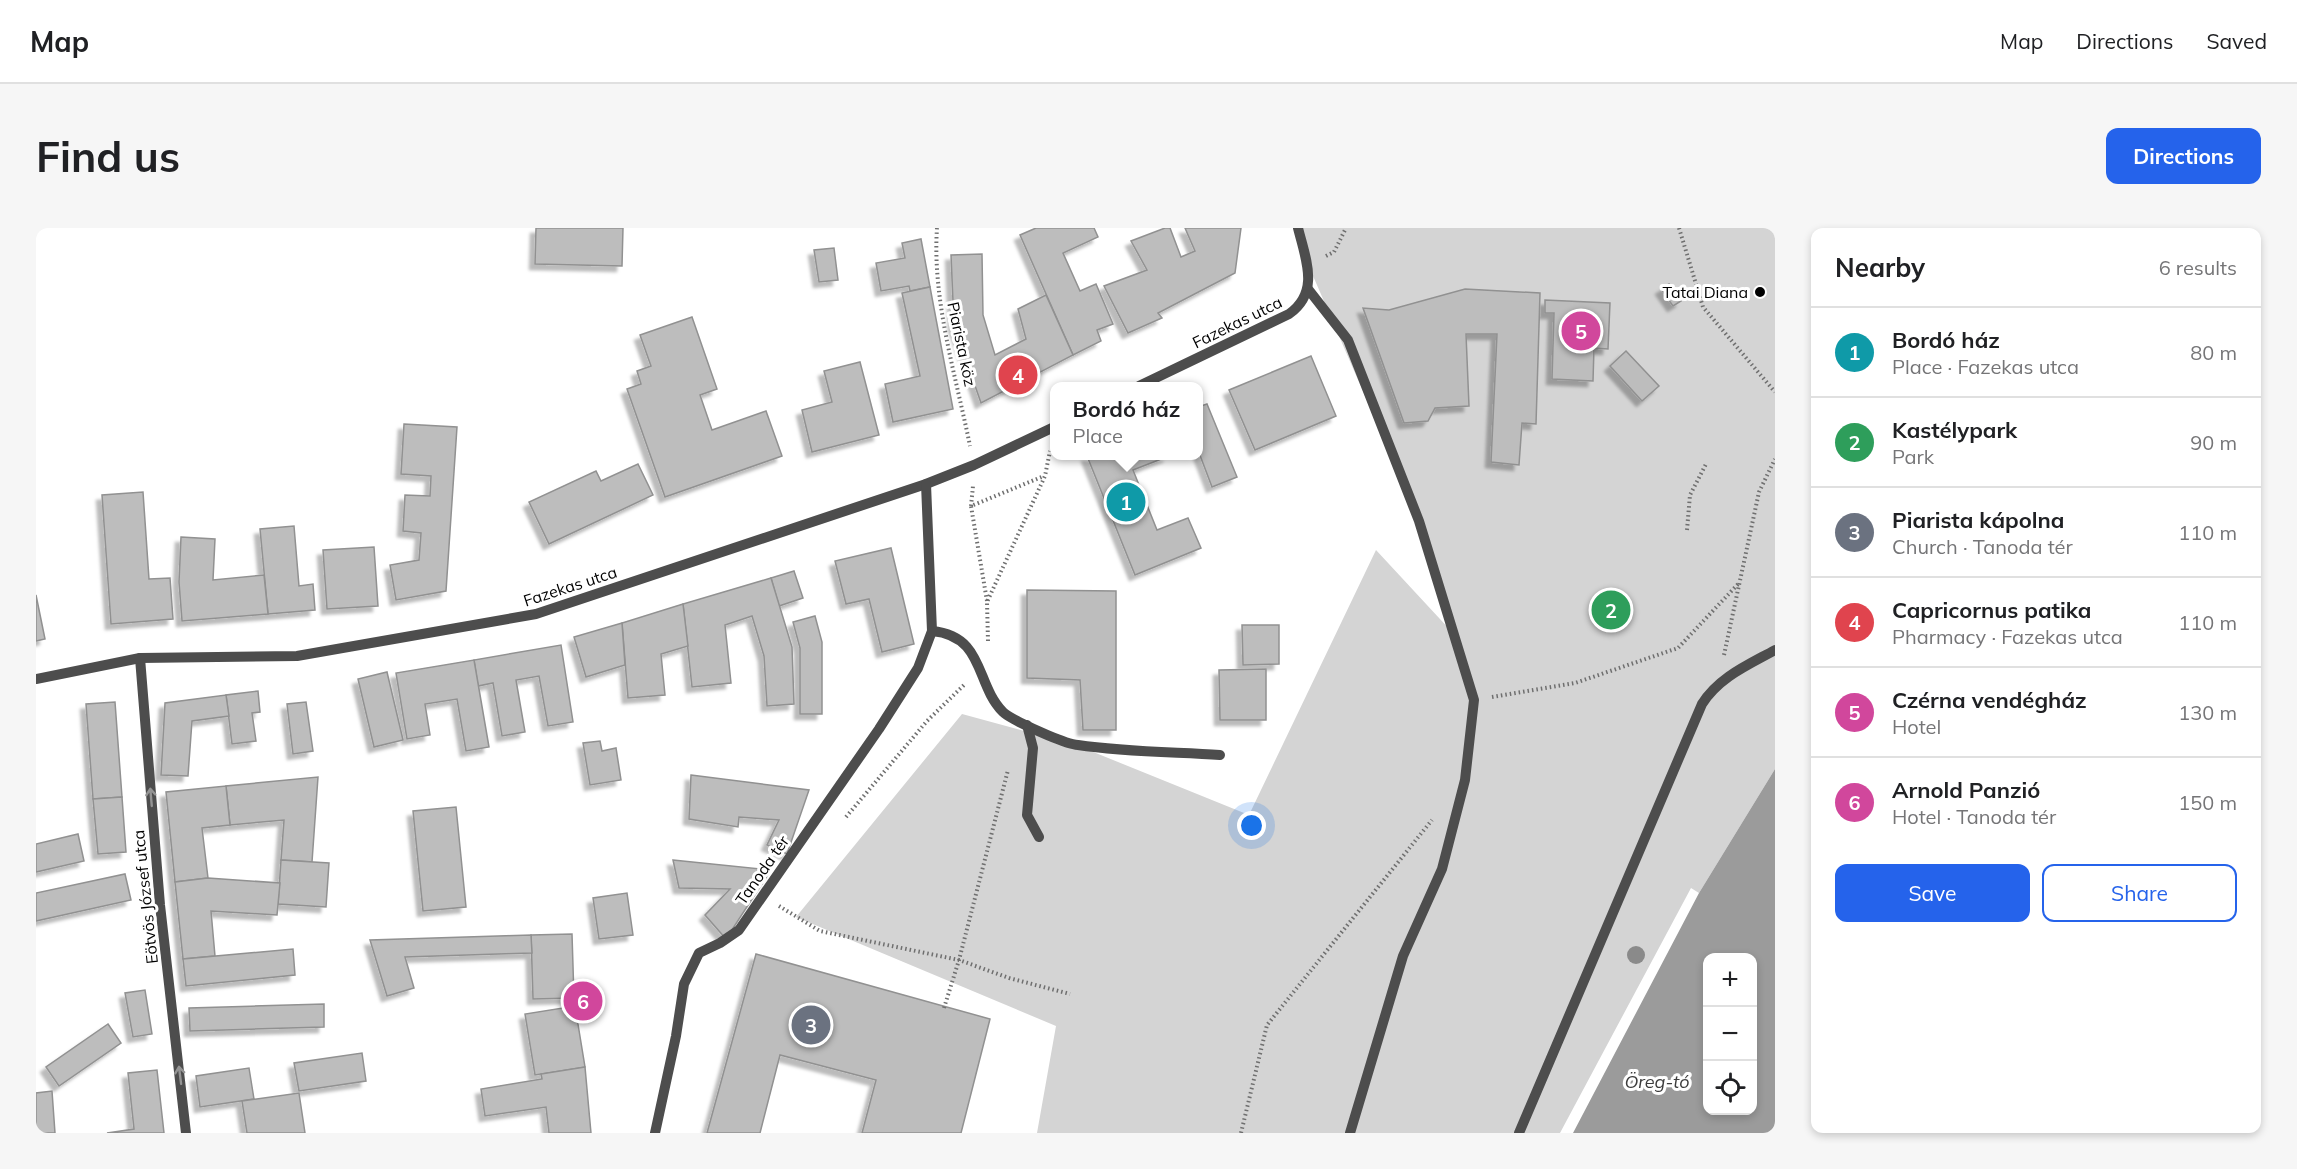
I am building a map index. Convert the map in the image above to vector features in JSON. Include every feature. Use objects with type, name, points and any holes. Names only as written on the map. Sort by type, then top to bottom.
[{"type":"street","points":[[1298,228],[1308,289],[1348,340],[1419,521],[1474,699],[1465,780],[1442,869],[1403,956],[1350,1133]]},
{"type":"street","name":"Fazekas utca","points":[[1149,382],[1288,315],[1299,307],[1308,289]]},
{"type":"street","name":"Fazekas utca","points":[[36,679],[140,658],[297,656],[536,614],[926,484],[974,465],[1050,429]]},
{"type":"street","name":"Tanoda tér","points":[[655,1133],[684,984],[699,953],[739,930],[879,729],[918,668],[932,631],[926,484]]},
{"type":"street","points":[[932,631],[948,633],[971,651],[1003,712],[1027,725],[1076,745],[1220,755]]},
{"type":"street","points":[[1519,1133],[1702,704],[1718,684],[1730,675],[1775,650]]},
{"type":"street","name":"Eötvös József utca","points":[[140,658],[160,905],[186,1133]]},
{"type":"street","points":[[1027,725],[1033,748],[1028,815],[1039,837]]},
{"type":"path","name":"Piarista köz","points":[[937,228],[936,252],[940,301],[974,465]]},
{"type":"path","points":[[1305,261],[1334,252],[1346,228]]},
{"type":"path","points":[[1679,228],[1703,307],[1775,392]]},
{"type":"path","points":[[987,602],[1045,476],[1050,455]]},
{"type":"path","points":[[1718,684],[1759,492],[1775,459]]},
{"type":"path","points":[[1688,530],[1690,495],[1706,464]]},
{"type":"path","points":[[988,649],[987,602],[971,506],[1045,476]]},
{"type":"path","points":[[1474,699],[1575,683],[1678,648],[1739,583]]},
{"type":"path","points":[[944,1008],[959,960],[1009,768]]},
{"type":"path","points":[[1241,1133],[1267,1025],[1436,816]]},
{"type":"path","points":[[773,903],[820,931],[959,960],[1009,978],[1070,994]]},
{"type":"shaded area","points":[[1298,228],[1775,228],[1775,769],[1699,893],[1691,888],[1560,1133],[1037,1133],[1056,1026],[796,917],[962,714],[1076,745],[1249,815],[1376,550],[1452,632],[1419,521],[1304,255]]},
{"type":"water","name":"Öreg-tó","points":[[1775,769],[1775,1133],[1573,1133],[1699,893]]},
{"type":"building","points":[[536,228],[623,228],[622,266],[535,264]]},
{"type":"building","points":[[1036,228],[1094,228],[1098,237],[1063,253],[1080,291],[1096,284],[1113,324],[1097,330],[1101,341],[1073,355],[1020,235]]},
{"type":"building","points":[[1170,228],[1181,257],[1195,251],[1185,228],[1241,228],[1235,273],[1158,313],[1162,318],[1128,333],[1104,286],[1147,270],[1131,241]]},
{"type":"building","points":[[921,239],[930,287],[910,291],[909,286],[881,291],[876,263],[905,258],[902,243]]},
{"type":"building","points":[[834,248],[838,280],[819,282],[814,250]]},
{"type":"building","points":[[982,254],[983,315],[995,355],[1026,339],[1018,309],[1046,295],[1073,355],[981,403],[954,325],[951,255]]},
{"type":"building","points":[[1669,284],[1681,301],[1673,306],[1661,289]]},
{"type":"building","points":[[930,287],[953,409],[893,422],[885,384],[920,376],[902,293]]},
{"type":"building","points":[[1465,289],[1540,293],[1536,424],[1522,423],[1519,465],[1491,462],[1497,334],[1466,334],[1469,406],[1435,408],[1428,421],[1404,423],[1363,308],[1389,310]]},
{"type":"building","points":[[1545,300],[1610,303],[1608,349],[1594,348],[1593,381],[1552,379],[1554,313],[1545,313]]},
{"type":"building","points":[[692,317],[717,389],[700,395],[712,430],[766,411],[782,456],[665,497],[627,389],[641,384],[637,371],[651,366],[640,335]]},
{"type":"building","points":[[1626,351],[1659,386],[1642,401],[1610,366]]},
{"type":"building","points":[[1311,356],[1336,416],[1255,450],[1229,390]]},
{"type":"building","points":[[860,362],[879,435],[812,452],[802,410],[832,402],[824,371]]},
{"type":"building","points":[[1207,404],[1237,477],[1212,487],[1202,460],[1203,405]]},
{"type":"building","points":[[404,424],[457,427],[446,591],[396,600],[390,565],[419,560],[421,533],[403,531],[405,495],[430,496],[431,476],[401,474]]},
{"type":"building","points":[[1089,460],[1159,460],[1133,470],[1157,530],[1188,518],[1201,548],[1135,575]]},
{"type":"building","points":[[638,464],[653,495],[549,544],[529,502],[596,471],[601,481]]},
{"type":"building","points":[[143,492],[149,579],[170,578],[173,619],[111,624],[102,495]]},
{"type":"building","points":[[294,526],[299,586],[313,584],[315,610],[268,614],[260,529]]},
{"type":"building","points":[[181,537],[215,539],[213,580],[264,575],[268,614],[182,621],[179,582]]},
{"type":"building","points":[[374,547],[378,606],[327,609],[323,550]]},
{"type":"building","points":[[891,548],[914,644],[882,652],[869,599],[846,604],[835,561]]},
{"type":"building","points":[[794,571],[803,598],[779,606],[771,578]]},
{"type":"building","points":[[771,578],[792,647],[794,704],[767,706],[764,656],[752,616],[725,625],[731,683],[692,687],[683,604]]},
{"type":"building","points":[[1027,590],[1116,591],[1116,730],[1083,730],[1080,680],[1027,678]]},
{"type":"building","points":[[36,595],[45,639],[36,641]]},
{"type":"building","points":[[683,604],[688,646],[661,654],[665,695],[628,698],[622,623]]},
{"type":"building","points":[[815,616],[822,642],[822,714],[800,714],[800,648],[793,622]]},
{"type":"building","points":[[622,623],[625,665],[586,677],[574,637]]},
{"type":"building","points":[[1242,625],[1279,625],[1279,664],[1243,665]]},
{"type":"building","points":[[561,645],[573,722],[548,726],[539,676],[516,680],[525,732],[502,736],[493,683],[478,686],[474,660]]},
{"type":"building","points":[[474,660],[489,747],[466,751],[457,699],[425,704],[430,735],[407,739],[396,673]]},
{"type":"building","points":[[1266,669],[1266,720],[1220,720],[1219,670]]},
{"type":"building","points":[[387,672],[403,740],[374,747],[358,679]]},
{"type":"building","points":[[258,691],[260,712],[252,713],[256,741],[232,744],[226,695]]},
{"type":"building","points":[[226,695],[229,716],[192,721],[188,776],[161,775],[165,703]]},
{"type":"building","points":[[115,702],[122,797],[93,799],[86,704]]},
{"type":"building","points":[[306,702],[313,751],[293,754],[287,704]]},
{"type":"building","points":[[600,741],[602,751],[616,748],[621,780],[590,785],[583,743]]},
{"type":"building","points":[[691,775],[809,790],[787,854],[767,845],[779,820],[739,817],[738,827],[689,819]]},
{"type":"building","points":[[318,777],[312,862],[281,860],[284,820],[230,825],[226,786]]},
{"type":"building","points":[[226,786],[230,825],[202,828],[208,878],[175,882],[166,792]]},
{"type":"building","points":[[122,797],[126,852],[98,854],[93,799]]},
{"type":"building","points":[[456,807],[466,907],[423,911],[413,811]]},
{"type":"building","points":[[78,834],[84,861],[36,872],[36,844]]},
{"type":"building","points":[[281,860],[329,863],[326,907],[278,904]]},
{"type":"building","points":[[673,860],[771,870],[726,939],[705,915],[730,889],[679,888]]},
{"type":"building","points":[[125,874],[131,900],[36,921],[36,893]]},
{"type":"building","points":[[208,878],[280,883],[277,915],[211,911],[215,956],[183,959],[175,882]]},
{"type":"building","points":[[627,893],[633,935],[599,939],[593,898]]},
{"type":"building","points":[[572,934],[574,998],[533,999],[531,935]]},
{"type":"building","points":[[531,935],[532,953],[405,957],[414,988],[387,996],[370,940]]},
{"type":"building","points":[[293,949],[295,975],[186,986],[183,959]]},
{"type":"building","points":[[756,954],[990,1019],[961,1133],[862,1133],[876,1080],[780,1055],[760,1133],[707,1133]]},
{"type":"building","points":[[145,990],[152,1034],[133,1037],[125,993]]},
{"type":"building","points":[[324,1004],[324,1027],[190,1031],[189,1008]]},
{"type":"building","points":[[575,1006],[585,1067],[535,1075],[525,1014]]},
{"type":"building","points":[[108,1024],[121,1043],[59,1086],[46,1067]]},
{"type":"building","points":[[362,1053],[366,1081],[299,1091],[294,1063]]},
{"type":"building","points":[[585,1067],[591,1133],[549,1133],[546,1107],[485,1116],[481,1089],[542,1079],[541,1074]]},
{"type":"building","points":[[249,1068],[254,1099],[200,1107],[196,1076]]},
{"type":"building","points":[[157,1070],[164,1133],[107,1133],[134,1129],[128,1073]]},
{"type":"building","points":[[52,1091],[55,1133],[36,1133],[36,1093]]},
{"type":"building","points":[[299,1093],[305,1133],[247,1133],[242,1101]]},
{"type":"place","name":"Tatai Diana","points":[[1760,292]]},
{"type":"place","name":"Czérna vendégház","points":[[1581,331]]},
{"type":"place","name":"Capricornus patika","points":[[1018,375]]},
{"type":"place","name":"Bordó ház","points":[[1126,502]]},
{"type":"place","name":"Kastélypark","points":[[1611,610]]},
{"type":"place","name":"Arnold Panzió","points":[[583,1001]]},
{"type":"place","name":"Piarista kápolna","points":[[811,1025]]}]
